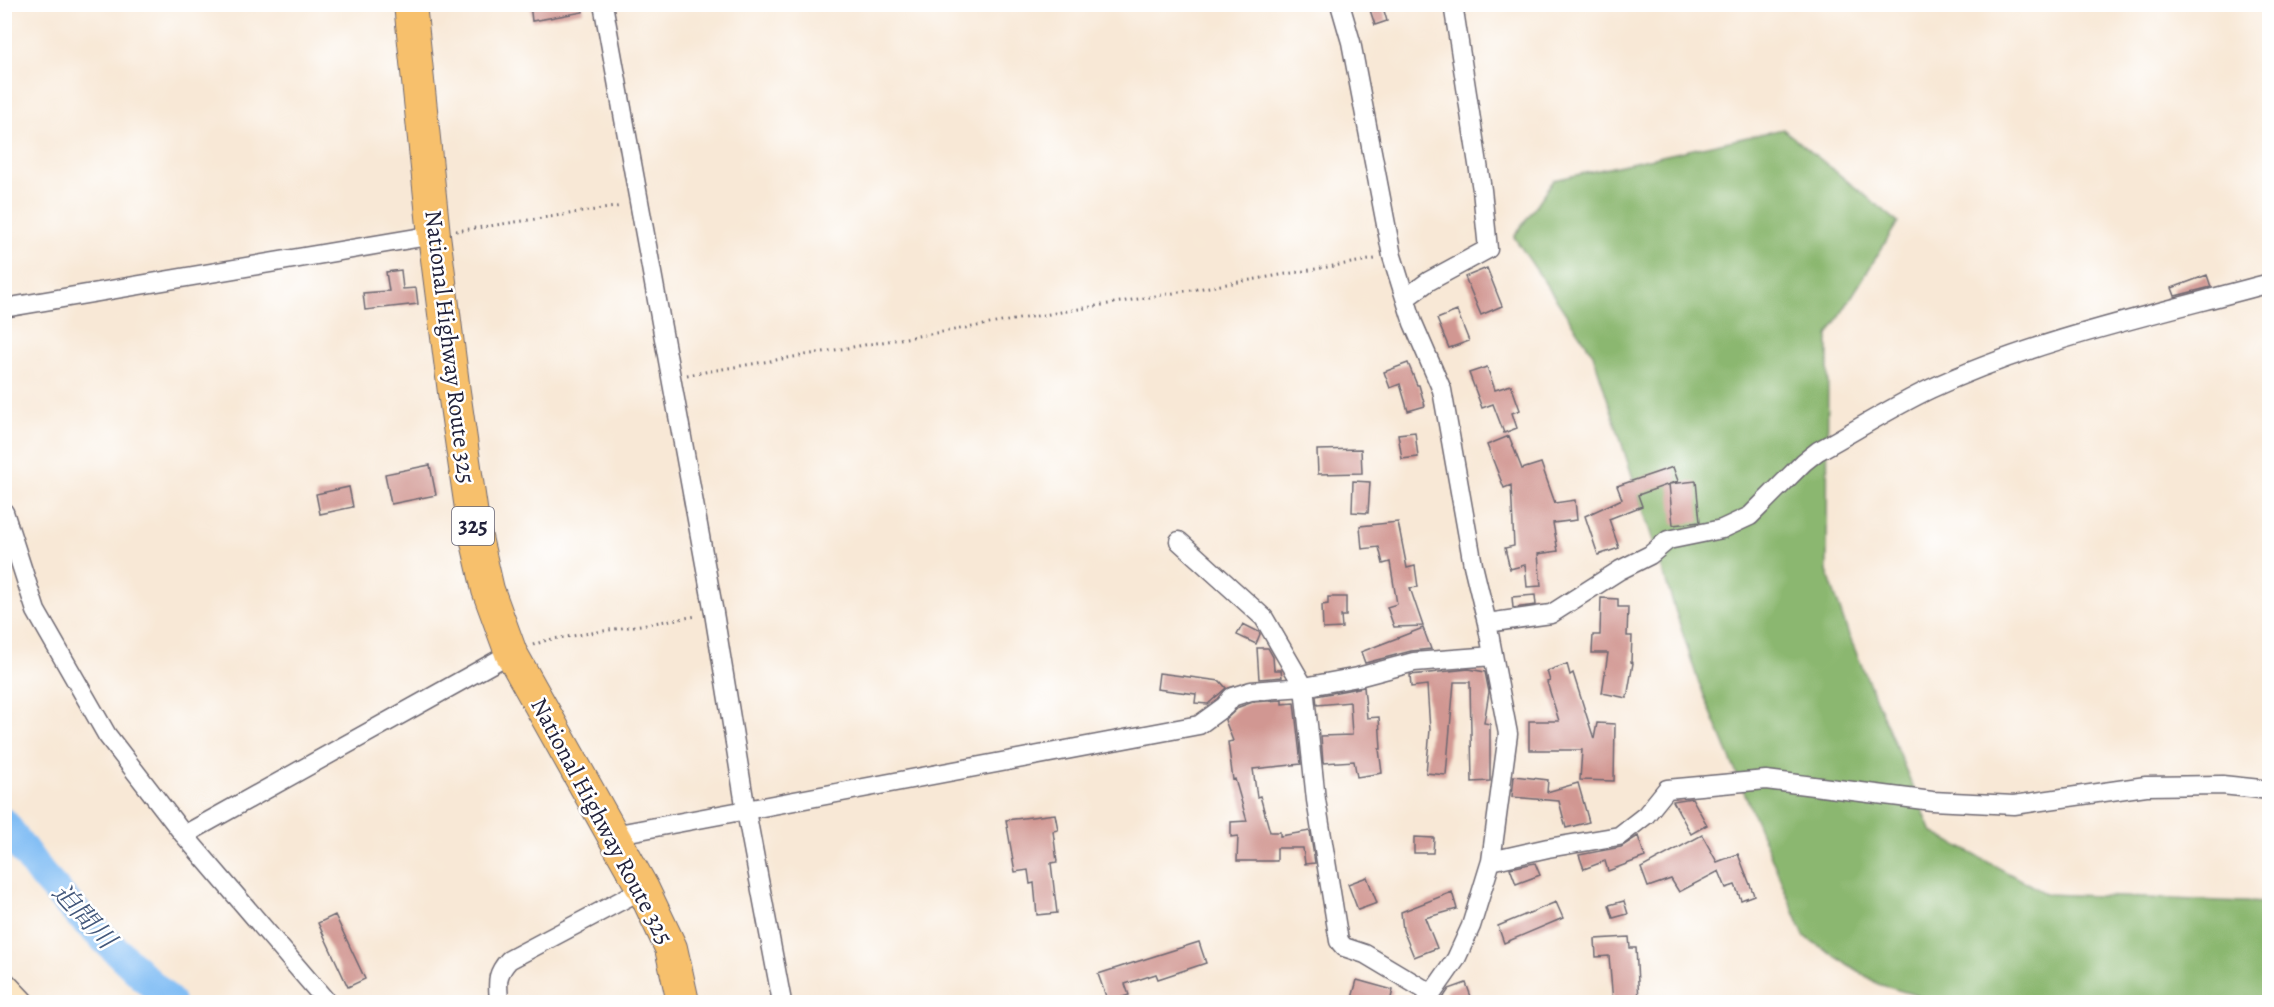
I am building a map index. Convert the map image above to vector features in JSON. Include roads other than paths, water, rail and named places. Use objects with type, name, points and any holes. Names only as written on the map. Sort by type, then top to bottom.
[{"type":"highway","name":"National Highway Route 325","points":[[410,4],[434,235],[474,530],[488,590],[511,654],[643,889],[671,948],[683,1002]]},
{"type":"street","points":[[603,4],[782,1002]]},
{"type":"street","points":[[1179,541],[1264,618],[1304,687],[1314,790],[1339,941],[1344,947],[1365,954],[1429,998],[1456,959],[1471,926],[1491,861],[1508,734],[1471,553],[1442,390],[1413,323],[1392,256],[1351,42],[1340,4]]},
{"type":"street","points":[[1406,298],[1429,281],[1488,249],[1482,190],[1453,4]]},
{"type":"street","points":[[4,308],[434,235]]},
{"type":"street","points":[[1487,623],[1551,615],[1620,570],[1650,555],[1668,540],[1722,529],[1750,516],[1818,451],[1929,390],[1980,369],[2063,340],[2270,283]]},
{"type":"street","points":[[4,512],[36,611],[107,735],[184,835],[327,1002]]},
{"type":"street","points":[[184,835],[511,654]]},
{"type":"street","points":[[613,835],[1199,725],[1225,706],[1232,697],[1251,691],[1304,687],[1358,677],[1414,662],[1493,656]]},
{"type":"street","points":[[1491,861],[1548,848],[1619,836],[1646,815],[1667,789],[1720,783],[1766,780],[1932,801],[2014,805],[2146,786],[2222,785],[2270,790]]},
{"type":"street","points":[[500,1002],[497,979],[500,970],[509,960],[643,889]]},
{"type":"street","points":[[4,984],[21,1002]]},
{"type":"waterway","name":"迫間川","points":[[4,823],[41,874],[73,909],[170,1002]]}]
